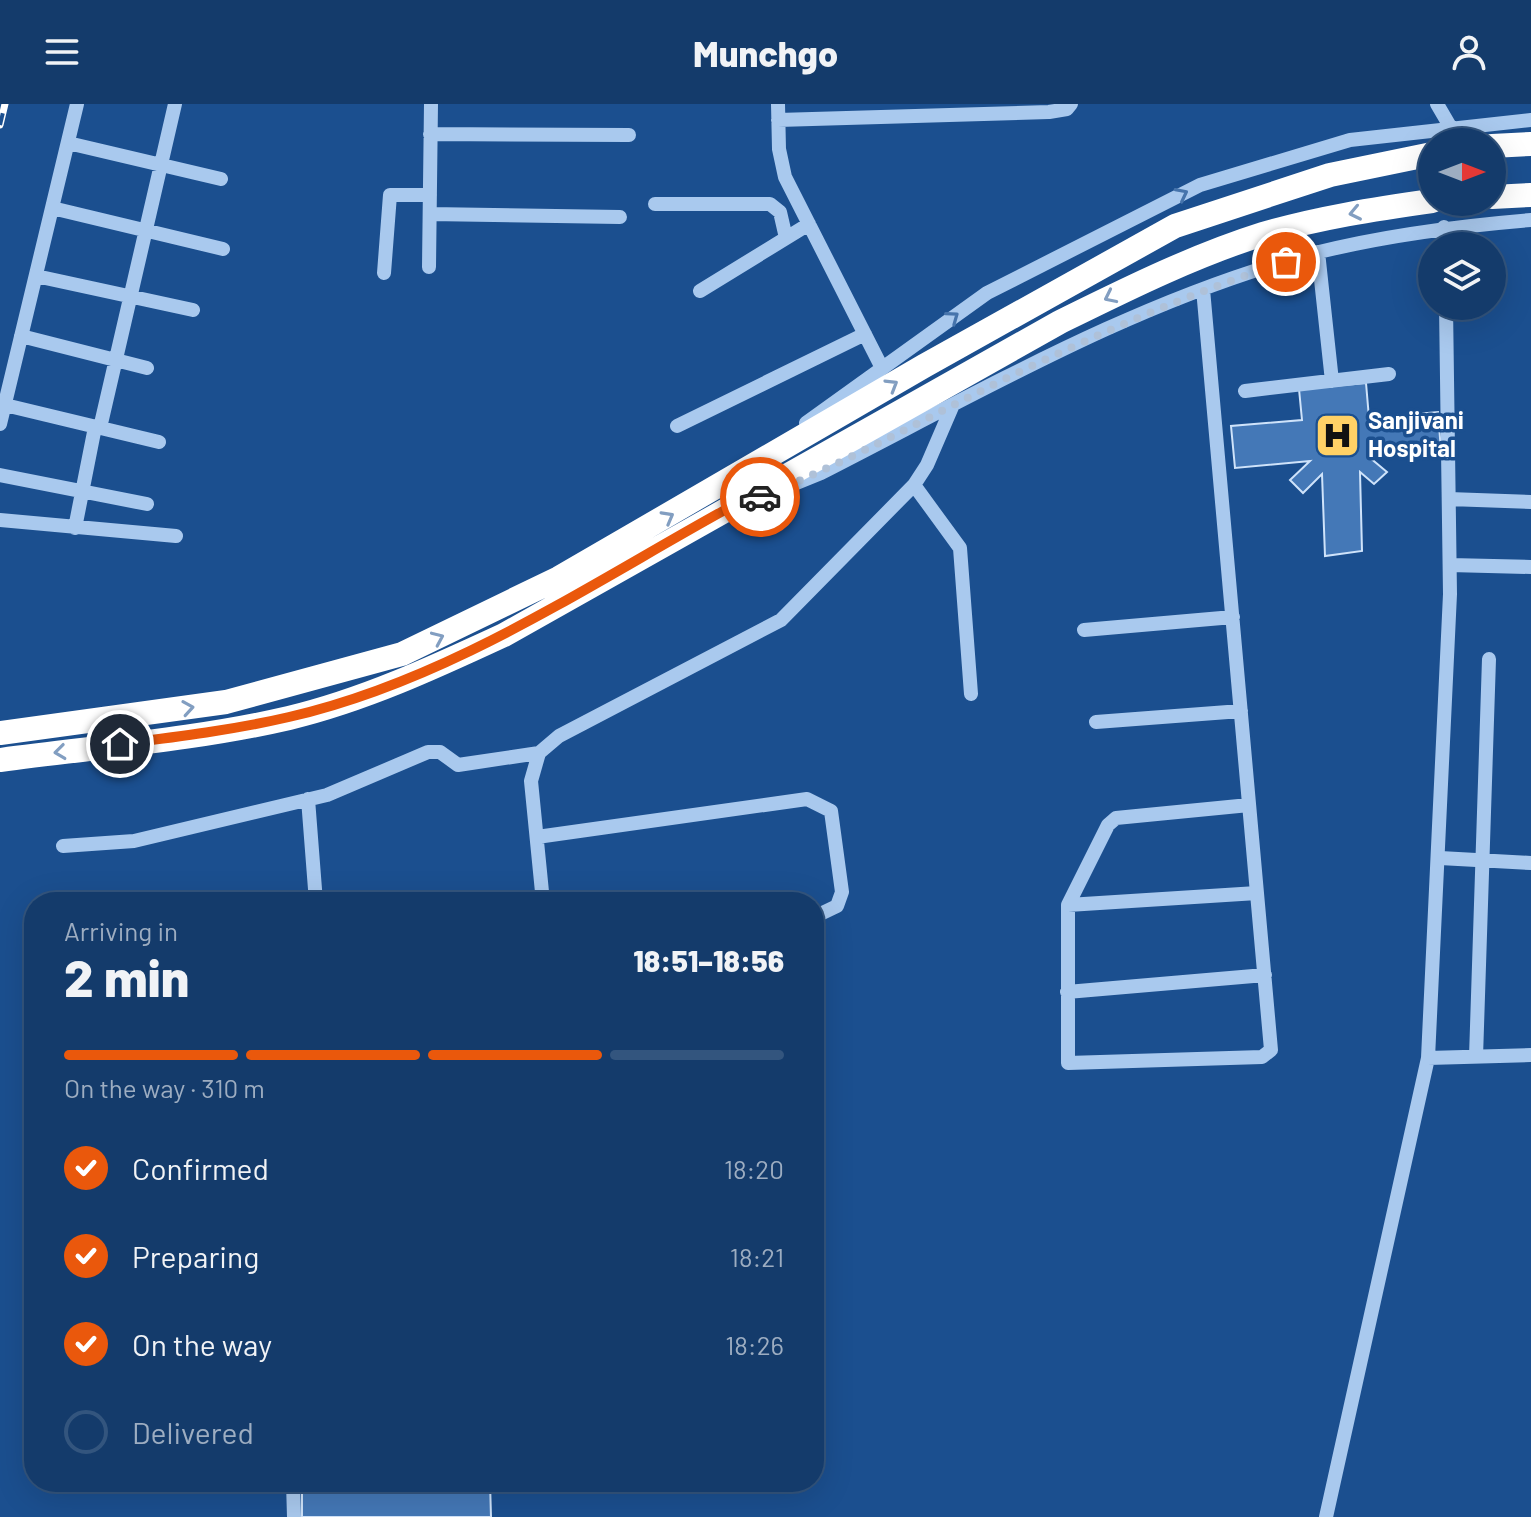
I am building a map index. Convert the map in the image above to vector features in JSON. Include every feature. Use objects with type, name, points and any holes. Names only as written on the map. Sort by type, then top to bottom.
[{"type":"highway","points":[[1506,145],[1531,144]]},
{"type":"highway","points":[[0,760],[222,730],[290,717],[352,699],[429,669],[504,635],[924,366],[1175,226],[1330,175],[1418,157]]},
{"type":"highway","points":[[1506,196],[1531,195]]},
{"type":"highway","points":[[0,733],[226,702],[363,667],[462,627],[716,502],[1129,288],[1262,235],[1363,211],[1418,203]]},
{"type":"street","points":[[0,424],[77,104]]},
{"type":"street","points":[[75,528],[81,491],[175,104]]},
{"type":"street","points":[[429,267],[431,104]]},
{"type":"street","points":[[778,104],[781,163],[882,368]]},
{"type":"street","points":[[778,120],[1049,112],[1067,109],[1071,104]]},
{"type":"street","points":[[1437,104],[1451,128],[1531,120]]},
{"type":"street","points":[[716,502],[882,368],[987,293],[1200,185],[1350,140],[1418,132]]},
{"type":"street","points":[[430,134],[629,135]]},
{"type":"street","points":[[68,143],[221,179]]},
{"type":"street","points":[[384,273],[390,195],[430,195]]},
{"type":"street","points":[[655,204],[770,204],[780,212],[786,238]]},
{"type":"street","points":[[52,208],[223,249]]},
{"type":"street","points":[[430,214],[620,217]]},
{"type":"street","points":[[716,502],[821,473],[952,407],[1203,289],[1318,252],[1444,227],[1531,220]]},
{"type":"street","points":[[700,291],[809,224]]},
{"type":"street","points":[[1444,227],[1444,232]]},
{"type":"street","points":[[1318,252],[1332,381]]},
{"type":"street","points":[[36,276],[193,310]]},
{"type":"street","points":[[1203,289],[1271,1050],[1262,1057],[1070,1064],[1067,1061],[1068,905],[1111,821],[1249,805]]},
{"type":"street","points":[[1326,1517],[1428,1058],[1440,858],[1450,565],[1446,320]]},
{"type":"street","points":[[677,426],[865,334]]},
{"type":"street","points":[[21,336],[147,368]]},
{"type":"street","points":[[1245,391],[1389,374]]},
{"type":"street","points":[[5,405],[159,442]]},
{"type":"street","points":[[63,846],[134,841],[308,799],[338,790],[428,752],[440,752],[458,765],[539,753],[559,736],[781,620],[914,485],[927,465],[952,407]]},
{"type":"street","points":[[0,475],[147,504]]},
{"type":"street","points":[[914,485],[960,548],[971,694]]},
{"type":"street","points":[[1449,499],[1531,502]]},
{"type":"street","points":[[0,520],[176,536]]},
{"type":"street","points":[[1450,565],[1531,567]]},
{"type":"street","points":[[1084,630],[1233,617]]},
{"type":"street","points":[[1476,1057],[1489,659]]},
{"type":"street","points":[[1096,722],[1241,711]]},
{"type":"street","points":[[539,753],[531,781],[542,892]]},
{"type":"street","points":[[308,799],[315,892]]},
{"type":"street","points":[[537,837],[807,799],[831,811],[842,892],[837,906],[824,912]]},
{"type":"street","points":[[1440,858],[1531,863]]},
{"type":"street","points":[[1068,905],[1257,893]]},
{"type":"street","points":[[1067,992],[1265,975]]},
{"type":"street","points":[[1428,1058],[1531,1055]]},
{"type":"street","points":[[293,1492],[294,1517]]},
{"type":"building","points":[[1366,383],[1369,418],[1438,412],[1441,451],[1369,457],[1387,472],[1374,484],[1360,472],[1362,551],[1325,556],[1322,474],[1303,493],[1290,480],[1310,461],[1235,468],[1231,426],[1302,420],[1299,389]]},
{"type":"building","points":[[302,1492],[490,1492],[491,1517],[302,1517]]},
{"type":"railway","points":[[0,125],[5,104]]},
{"type":"way so far","points":[[760,497],[821,473],[1017,373],[1192,293],[1286,262]]},
{"type":"place","name":"Sanjivani Hospital","points":[[1337,435]]},
{"type":"route","points":[[120,744],[290,717],[352,699],[504,635],[723,511],[760,497]]}]
